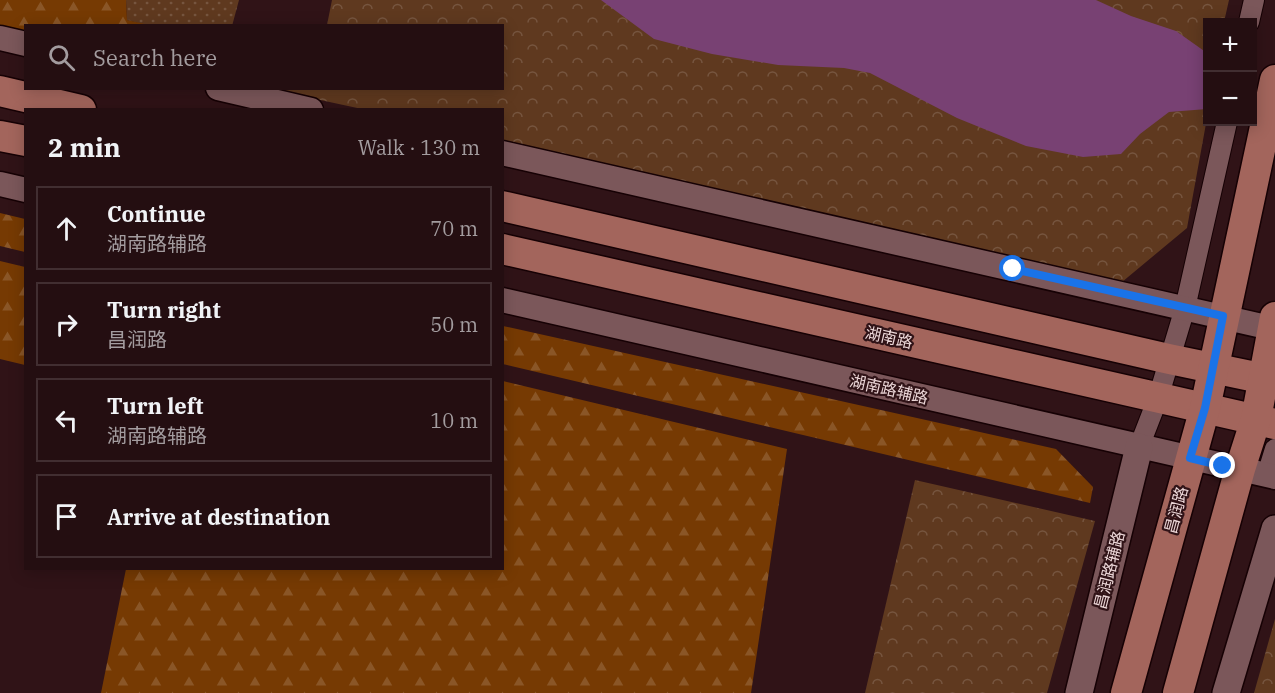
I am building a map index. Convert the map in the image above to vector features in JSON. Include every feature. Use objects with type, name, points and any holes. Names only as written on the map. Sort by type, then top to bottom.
[{"type":"main road","name":"昌润路","points":[[1126,693],[1205,408],[1275,80]]},
{"type":"main road","points":[[0,91],[72,108]]},
{"type":"main road","points":[[0,136],[24,141]]},
{"type":"main road","points":[[504,206],[1213,369],[1270,380]]},
{"type":"main road","name":"湖南路","points":[[504,249],[1266,422]]},
{"type":"main road","points":[[1178,693],[1260,474],[1274,325]]},
{"type":"main road","name":"昌润路辅路","points":[[1078,693],[1139,447]]},
{"type":"main road","points":[[1226,693],[1275,530]]},
{"type":"street","points":[[1250,18],[1254,0]]},
{"type":"street","points":[[0,38],[24,44]]},
{"type":"street","points":[[226,90],[303,108]]},
{"type":"street","points":[[1139,447],[1158,398],[1185,308],[1226,126]]},
{"type":"street","points":[[504,153],[1185,308],[1274,325]]},
{"type":"street","points":[[0,184],[24,190]]},
{"type":"street","name":"湖南路辅路","points":[[504,300],[1260,474]]},
{"type":"street","points":[[1260,474],[1275,449]]},
{"type":"green space","points":[[0,0],[126,0],[127,20],[145,24],[24,24],[24,33],[0,27]]},
{"type":"green space","points":[[126,0],[239,0],[233,24],[142,24],[127,20]]},
{"type":"green space","points":[[332,0],[1229,0],[1225,18],[1203,18],[1203,126],[1206,126],[1187,228],[1122,282],[504,141],[504,108],[357,108],[274,90],[504,90],[504,24],[327,24]]},
{"type":"green space","points":[[0,213],[24,219],[24,252],[0,246]]},
{"type":"green space","points":[[0,261],[24,267],[24,365],[0,359]]},
{"type":"green space","points":[[504,326],[1056,449],[1093,487],[1090,503],[504,364]]},
{"type":"green space","points":[[504,381],[787,449],[751,693],[101,693],[126,570],[504,570]]},
{"type":"green space","points":[[915,480],[1095,521],[1047,693],[865,693]]},
{"type":"green space","points":[[1275,619],[1275,693],[1254,693]]},
{"type":"shaded area","points":[[601,0],[1096,0],[1131,16],[1176,31],[1203,50],[1203,109],[1169,112],[1140,134],[1121,154],[1083,157],[1026,146],[957,118],[870,73],[844,68],[778,65],[712,54],[654,39]]},
{"type":"route","points":[[1013,269],[1223,316],[1205,408],[1190,458],[1223,466]]}]
